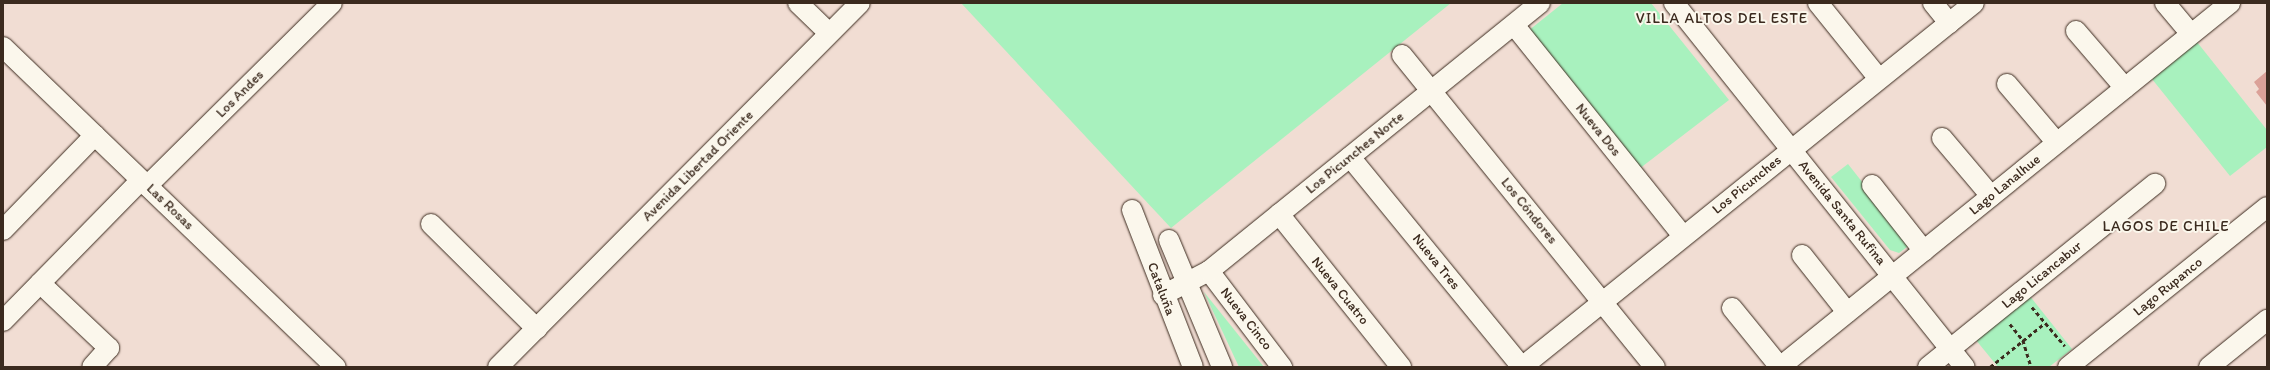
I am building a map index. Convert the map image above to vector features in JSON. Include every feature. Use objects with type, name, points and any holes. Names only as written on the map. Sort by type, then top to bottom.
[{"type":"street","name":"Los Andes","points":[[3,321],[40,283],[332,3]]},
{"type":"street","points":[[798,3],[829,33]]},
{"type":"street","name":"Avenida Libertad Oriente","points":[[498,367],[860,3]]},
{"type":"street","name":"Los Picunches Norte","points":[[1163,295],[1187,284],[1209,271],[1540,3]]},
{"type":"street","name":"Avenida Santa Rufina","points":[[1674,3],[1964,367]]},
{"type":"street","points":[[1818,3],[1879,79]]},
{"type":"street","points":[[1933,3],[1949,23]]},
{"type":"street","name":"Los Picunches","points":[[1522,367],[1602,301],[1974,3]]},
{"type":"street","points":[[2166,3],[2191,34]]},
{"type":"street","name":"Lago Lanalhue","points":[[1780,367],[2230,3]]},
{"type":"street","name":"Nueva Dos","points":[[1514,25],[1683,236]]},
{"type":"street","points":[[2076,31],[2125,88]]},
{"type":"street","name":"Las Rosas","points":[[3,47],[336,367]]},
{"type":"street","name":"Los Cóndores","points":[[1402,55],[1655,367]]},
{"type":"street","points":[[2007,84],[2057,143]]},
{"type":"street","points":[[3,230],[95,135]]},
{"type":"street","points":[[1942,138],[1991,196]]},
{"type":"street","name":"Nueva Tres","points":[[1350,156],[1522,367]]},
{"type":"street","name":"Lago Licancabur","points":[[1928,367],[2155,184]]},
{"type":"street","points":[[1872,185],[1924,251]]},
{"type":"street","name":"Lago Rupanco","points":[[2074,363],[2267,206]]},
{"type":"street","name":"Cataluña","points":[[1132,210],[1163,295],[1193,367]]},
{"type":"street","name":"Nueva Cuatro","points":[[1279,214],[1401,367]]},
{"type":"street","points":[[431,224],[537,329]]},
{"type":"street","name":"Cataluña","points":[[1169,240],[1222,367]]},
{"type":"street","points":[[1802,255],[1847,312]]},
{"type":"street","name":"Nueva Cinco","points":[[1209,271],[1282,367]]},
{"type":"street","points":[[40,283],[109,348],[92,367]]},
{"type":"street","points":[[1732,308],[1780,367]]},
{"type":"street","points":[[2209,367],[2267,320]]},
{"type":"path","points":[[2028,286],[2026,298],[2074,363]]},
{"type":"path","points":[[1998,310],[2023,340],[2031,367]]},
{"type":"path","points":[[1990,367],[2045,323]]},
{"type":"green space","points":[[961,3],[1451,3],[1171,228]]},
{"type":"green space","points":[[1563,3],[1651,3],[1729,100],[1639,169],[1528,31]]},
{"type":"green space","points":[[2197,42],[2267,130],[2267,147],[2230,176],[2152,79]]},
{"type":"green space","points":[[1848,164],[1911,244],[1899,253],[1890,250],[1831,177]]},
{"type":"green space","points":[[2025,290],[2072,349],[2049,367],[1998,367],[1971,334]]},
{"type":"green space","points":[[1204,292],[1264,367],[1239,367]]},
{"type":"building","points":[[2267,71],[2267,106],[2256,92],[2259,89],[2254,82]]},
{"type":"district","name":"VILLA ALTOS DEL ESTE","points":[[1722,19]]},
{"type":"district","name":"LAGOS DE CHILE","points":[[2166,227]]}]
